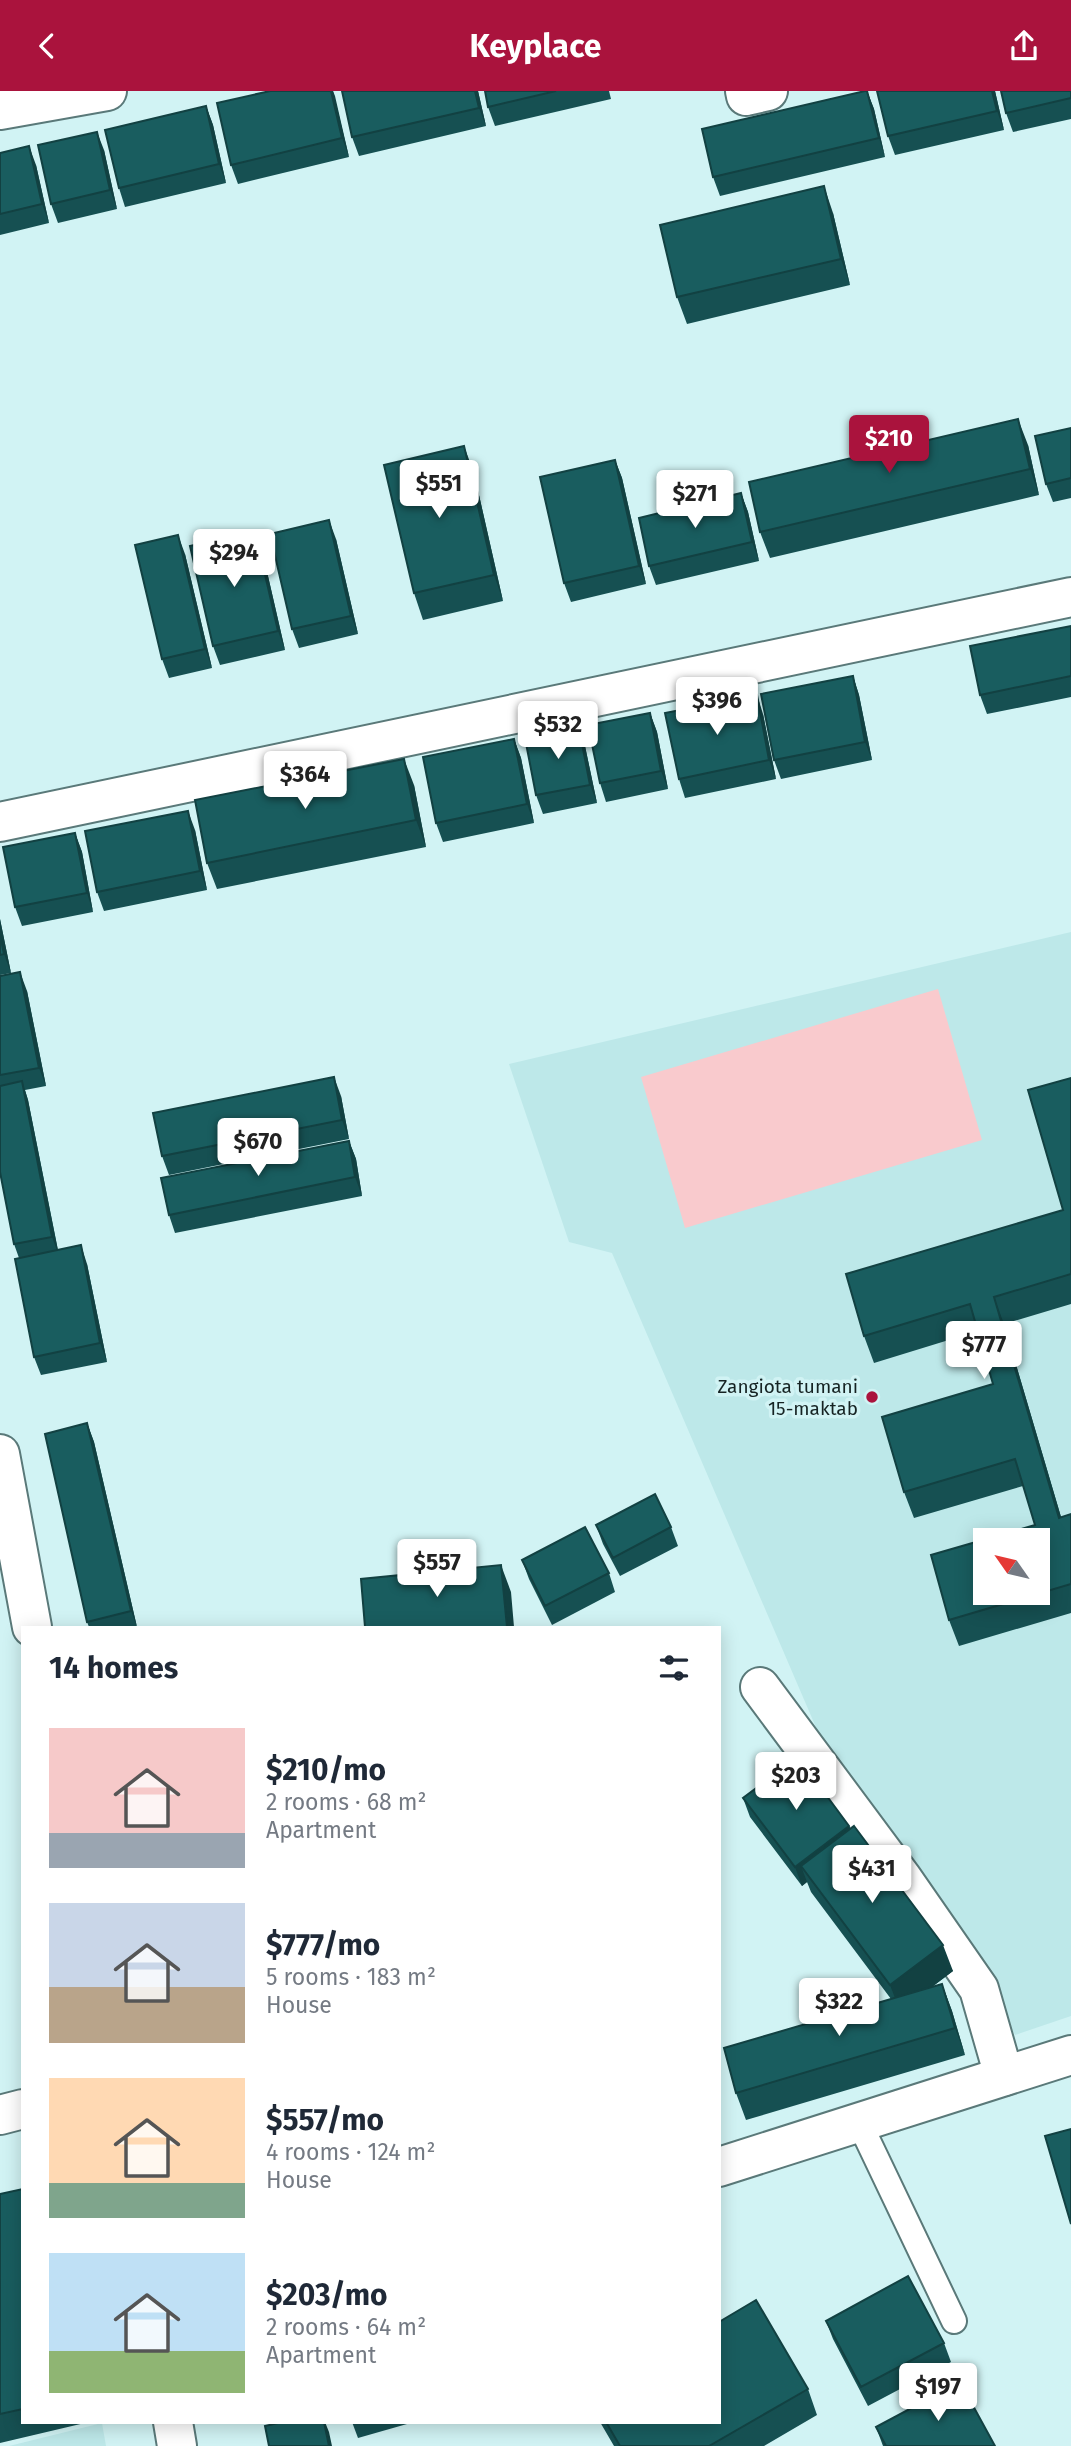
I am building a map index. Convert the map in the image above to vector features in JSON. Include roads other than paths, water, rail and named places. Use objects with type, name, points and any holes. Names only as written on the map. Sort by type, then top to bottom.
[{"type":"street","points":[[0,110],[107,91]]},
{"type":"street","points":[[745,91],[747,96],[768,91]]},
{"type":"street","points":[[0,823],[1071,597]]},
{"type":"street","points":[[0,1454],[32,1626]]},
{"type":"street","points":[[760,1687],[902,1878],[979,1989],[1004,2076]]},
{"type":"street","points":[[721,2166],[1071,2055]]},
{"type":"street","points":[[0,2115],[21,2110]]},
{"type":"street","points":[[173,2424],[177,2446]]},
{"type":"lane","points":[[859,2122],[954,2321]]},
{"type":"place","name":"Zangiota tumani 15-maktab","points":[[872,1397]]}]
